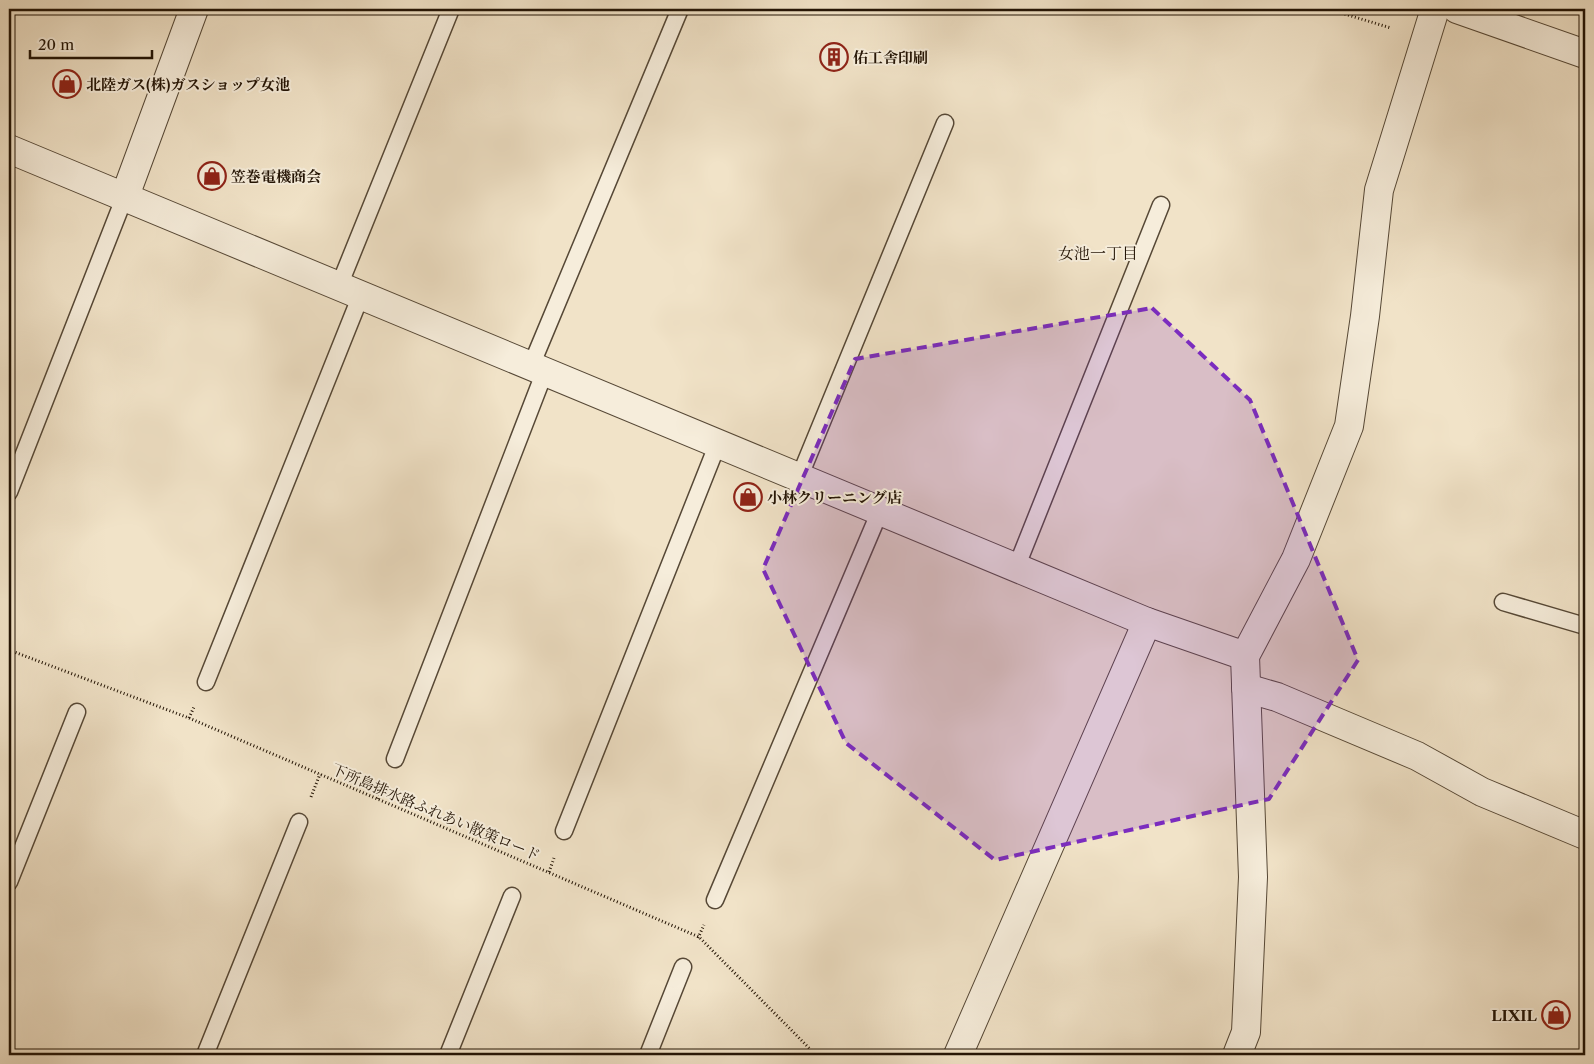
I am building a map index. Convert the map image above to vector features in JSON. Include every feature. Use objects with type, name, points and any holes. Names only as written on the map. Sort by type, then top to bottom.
[{"type":"street","points":[[125,196],[194,9]]},
{"type":"street","points":[[1237,1055],[1246,1032],[1253,877],[1245,656],[1296,559],[1349,426],[1365,316],[1379,190],[1434,9]]},
{"type":"street","points":[[1457,9],[1585,54]]},
{"type":"street","points":[[9,149],[1147,622],[1245,656]]},
{"type":"street","points":[[958,1055],[1147,622]]},
{"type":"street","points":[[1246,688],[1277,697],[1417,756],[1482,792],[1585,835]]},
{"type":"lane","points":[[206,682],[451,9]]},
{"type":"lane","points":[[395,759],[538,369],[680,9]]},
{"type":"lane","points":[[799,478],[945,123]]},
{"type":"lane","points":[[9,492],[125,196]]},
{"type":"lane","points":[[1016,568],[1162,205]]},
{"type":"lane","points":[[564,831],[718,444]]},
{"type":"lane","points":[[715,900],[880,511]]},
{"type":"lane","points":[[1503,602],[1585,626]]},
{"type":"lane","points":[[9,882],[77,712]]},
{"type":"lane","points":[[206,1055],[300,822]]},
{"type":"lane","points":[[448,1055],[512,896]]},
{"type":"lane","points":[[648,1055],[682,967]]},
{"type":"path","points":[[1328,9],[1425,39]]},
{"type":"path","name":"下所島排水路ふれあい散策ロード","points":[[9,650],[189,718],[699,937],[816,1055]]},
{"type":"path","points":[[682,967],[699,937],[715,900]]},
{"type":"highlighted area","points":[[1152,308],[1250,400],[1358,660],[1269,799],[995,860],[846,743],[763,569],[855,359]]},
{"type":"place","name":"佑工舎印刷","points":[[834,57]]},
{"type":"place","name":"北陸ガス(株)ガスショップ女池","points":[[67,84]]},
{"type":"place","name":"笠巻電機商会","points":[[212,176]]},
{"type":"place","name":"小林クリーニング店","points":[[748,497]]},
{"type":"place","name":"LIXIL","points":[[1556,1015]]},
{"type":"district","name":"女池一丁目","points":[[1098,253]]}]
